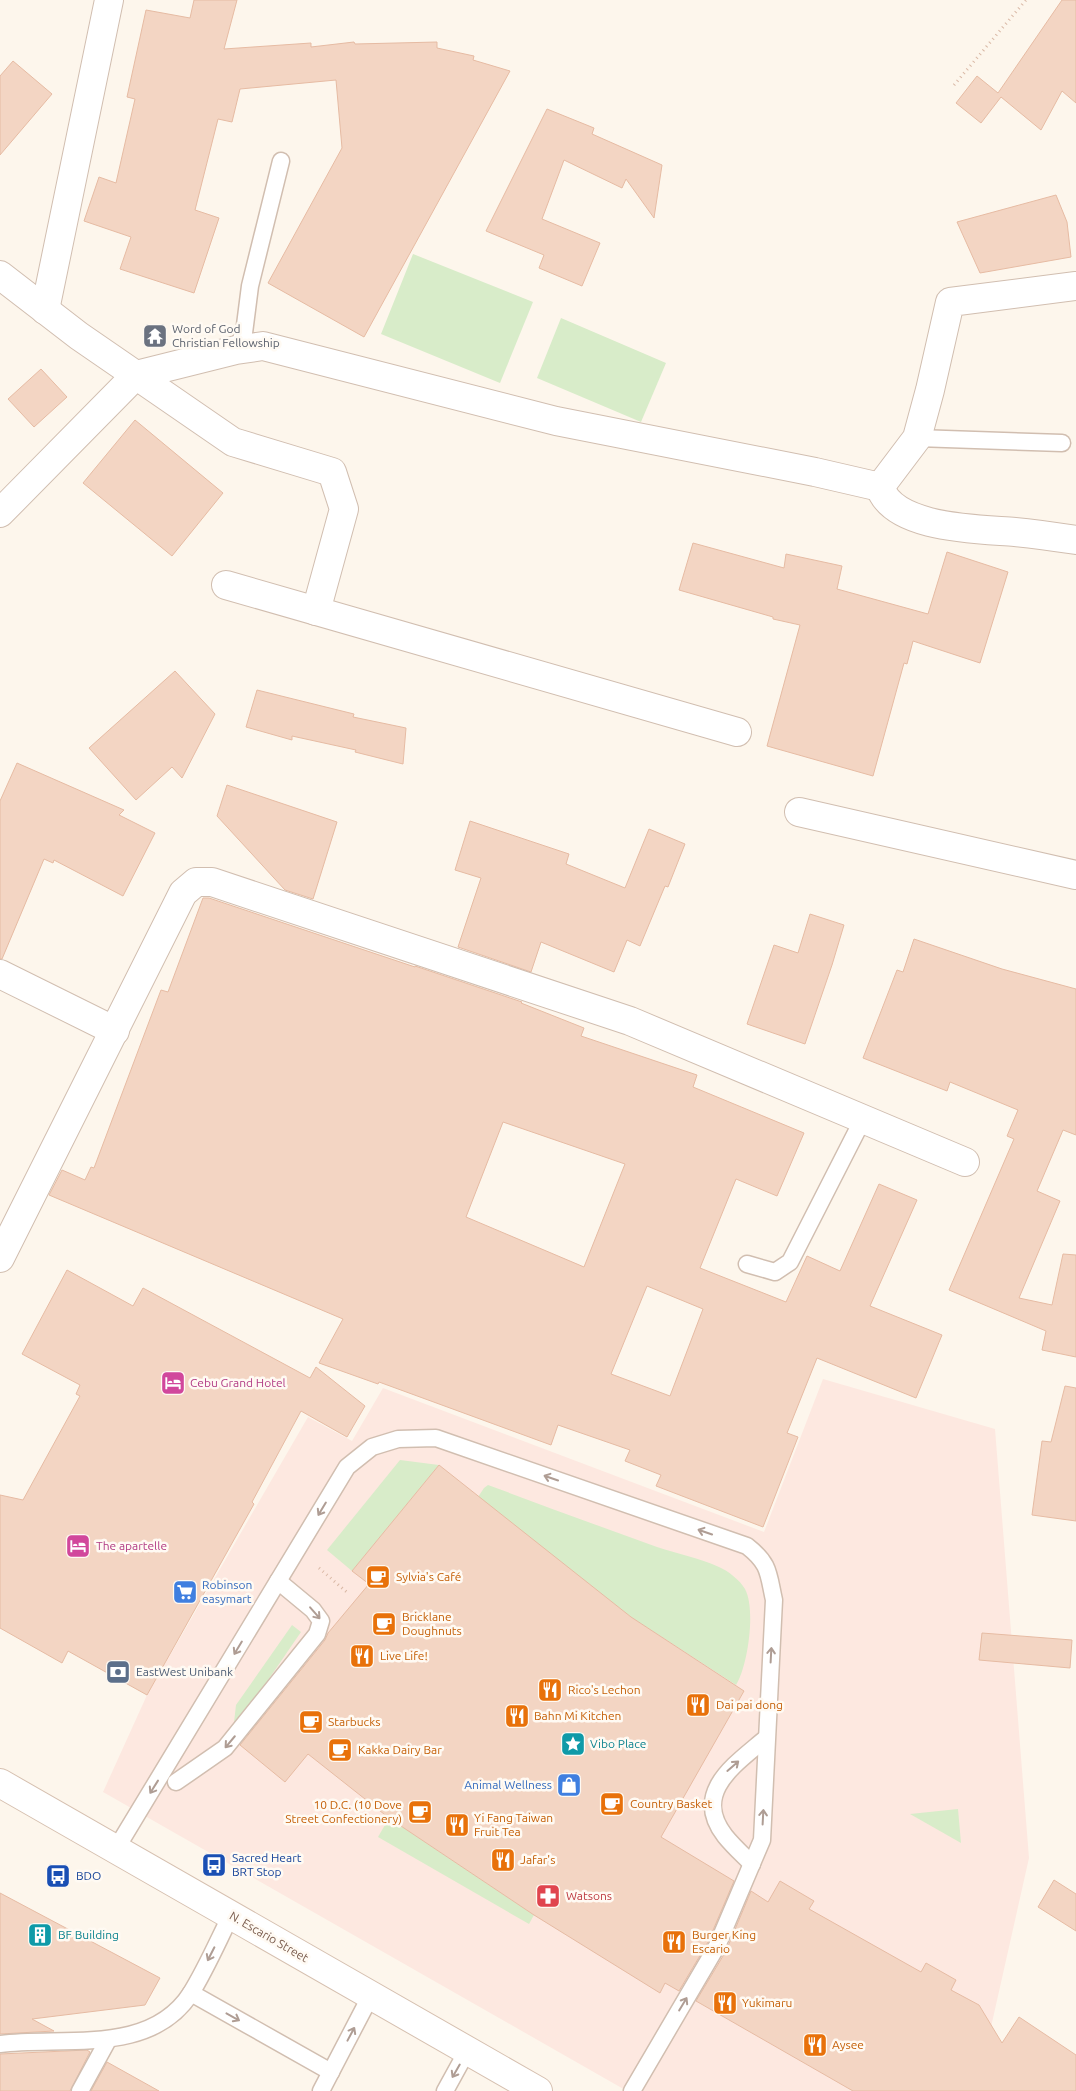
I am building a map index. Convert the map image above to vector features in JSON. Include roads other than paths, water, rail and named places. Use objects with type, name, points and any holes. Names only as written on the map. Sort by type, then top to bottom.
[{"type":"street","points":[[46,310],[109,0]]},
{"type":"street","points":[[0,275],[136,375],[233,442],[332,472],[344,509],[316,611]]},
{"type":"street","points":[[880,487],[917,438],[950,302],[1076,286]]},
{"type":"street","points":[[0,513],[136,375],[236,350],[263,346],[556,421],[815,472],[880,487]]},
{"type":"street","points":[[880,487],[883,497],[894,507],[932,522],[965,529],[1015,532],[1076,540]]},
{"type":"street","points":[[226,585],[737,732]]},
{"type":"street","points":[[799,812],[1076,875]]},
{"type":"street","points":[[0,1258],[183,893],[196,882],[212,882],[630,1020],[964,1162]]},
{"type":"street","points":[[0,974],[115,1031]]},
{"type":"street","name":"N. Escario Street","points":[[0,1783],[538,2091]]},
{"type":"lane","points":[[236,350],[244,333],[250,286],[280,161]]},
{"type":"lane","points":[[917,438],[1062,444]]},
{"type":"lane","points":[[747,1264],[775,1272],[790,1262],[863,1120]]},
{"type":"lane","points":[[116,1849],[347,1467],[372,1447],[398,1439],[436,1438],[747,1546],[761,1557],[768,1568],[774,1600],[762,1840],[717,1946],[632,2091]]},
{"type":"lane","points":[[176,1782],[225,1748],[317,1634],[321,1621],[312,1610],[278,1581]]},
{"type":"lane","points":[[752,1864],[725,1836],[714,1818],[712,1797],[724,1775],[766,1738]]},
{"type":"lane","points":[[0,2044],[108,2040],[148,2029],[177,2010],[191,1994],[231,1915]]},
{"type":"lane","points":[[191,1994],[331,2072]]},
{"type":"lane","points":[[322,2091],[371,1995]]},
{"type":"lane","points":[[80,2091],[108,2040]]},
{"type":"lane","points":[[445,2091],[468,2051]]},
{"type":"place","name":"Word of God Christian Fellowship","points":[[155,336]]},
{"type":"place","name":"Cebu Grand Hotel","points":[[173,1383]]},
{"type":"place","name":"The apartelle","points":[[78,1546]]},
{"type":"place","name":"Sylvia's Café","points":[[378,1577]]},
{"type":"place","name":"Robinson easymart","points":[[185,1592]]},
{"type":"place","name":"Bricklane Doughnuts","points":[[384,1624]]},
{"type":"place","name":"Live Life!","points":[[362,1656]]},
{"type":"place","name":"EastWest Unibank","points":[[118,1672]]},
{"type":"place","name":"Rico's Lechon","points":[[550,1690]]},
{"type":"place","name":"Dai pai dong","points":[[698,1705]]},
{"type":"place","name":"Bahn Mi Kitchen","points":[[517,1716]]},
{"type":"place","name":"Starbucks","points":[[311,1722]]},
{"type":"place","name":"Vibo Place","points":[[573,1744]]},
{"type":"place","name":"Kakka Dairy Bar","points":[[340,1750]]},
{"type":"place","name":"Animal Wellness","points":[[569,1785]]},
{"type":"place","name":"Country Basket","points":[[612,1804]]},
{"type":"place","name":"10 D.C. (10 Dove Street Confectionery)","points":[[420,1812]]},
{"type":"place","name":"Yi Fang Taiwan Fruit Tea","points":[[457,1825]]},
{"type":"place","name":"Jafar's","points":[[503,1860]]},
{"type":"place","name":"Sacred Heart BRT Stop","points":[[214,1865]]},
{"type":"place","name":"BDO","points":[[58,1876]]},
{"type":"place","name":"Watsons","points":[[548,1896]]},
{"type":"place","name":"BF Building","points":[[40,1935]]},
{"type":"place","name":"Burger King Escario","points":[[674,1942]]},
{"type":"place","name":"Yukimaru","points":[[725,2003]]},
{"type":"place","name":"Aysee","points":[[815,2045]]}]
